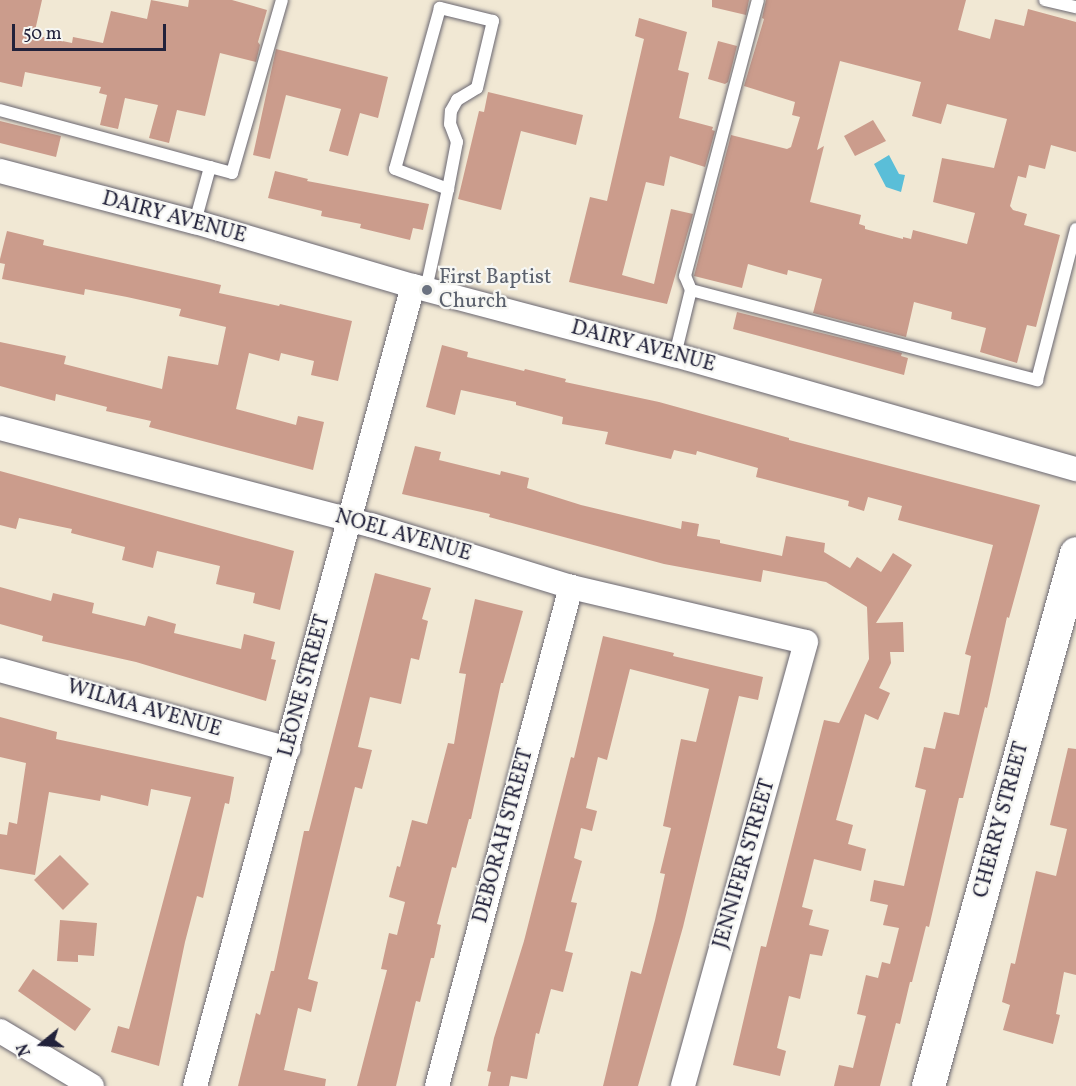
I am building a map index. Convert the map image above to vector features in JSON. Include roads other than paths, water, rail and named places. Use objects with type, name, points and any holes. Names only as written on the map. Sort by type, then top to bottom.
[{"type":"street","name":"DAIRY AVENUE","points":[[0,171],[195,222],[419,288],[675,355],[1076,469]]},
{"type":"street","name":"LEONE STREET","points":[[195,1086],[349,520],[419,288]]},
{"type":"street","name":"NOEL AVENUE","points":[[0,428],[349,520],[571,587],[806,642]]},
{"type":"street","name":"CHERRY STREET","points":[[928,1086],[1076,553]]},
{"type":"street","name":"DEBORAH STREET","points":[[437,1086],[571,587]]},
{"type":"street","name":"JENNIFER STREET","points":[[683,1086],[806,642]]},
{"type":"street","name":"WILMA AVENUE","points":[[0,670],[288,749]]},
{"type":"street","points":[[0,1031],[92,1086]]},
{"type":"lane","points":[[0,110],[232,173],[282,0]]},
{"type":"lane","points":[[675,355],[691,290],[685,276],[758,0]]},
{"type":"lane","points":[[1045,0],[1076,7]]},
{"type":"lane","points":[[419,288],[448,189],[457,142],[450,124],[451,111],[457,100],[477,88],[493,21],[440,8],[395,169],[448,189]]},
{"type":"lane","points":[[195,222],[210,166]]},
{"type":"lane","points":[[691,290],[1037,380],[1076,230]]},
{"type":"water","points":[[889,155],[899,174],[905,175],[901,192],[886,187],[874,164]]},
{"type":"place","name":"First Baptist Church","points":[[427,290]]}]
